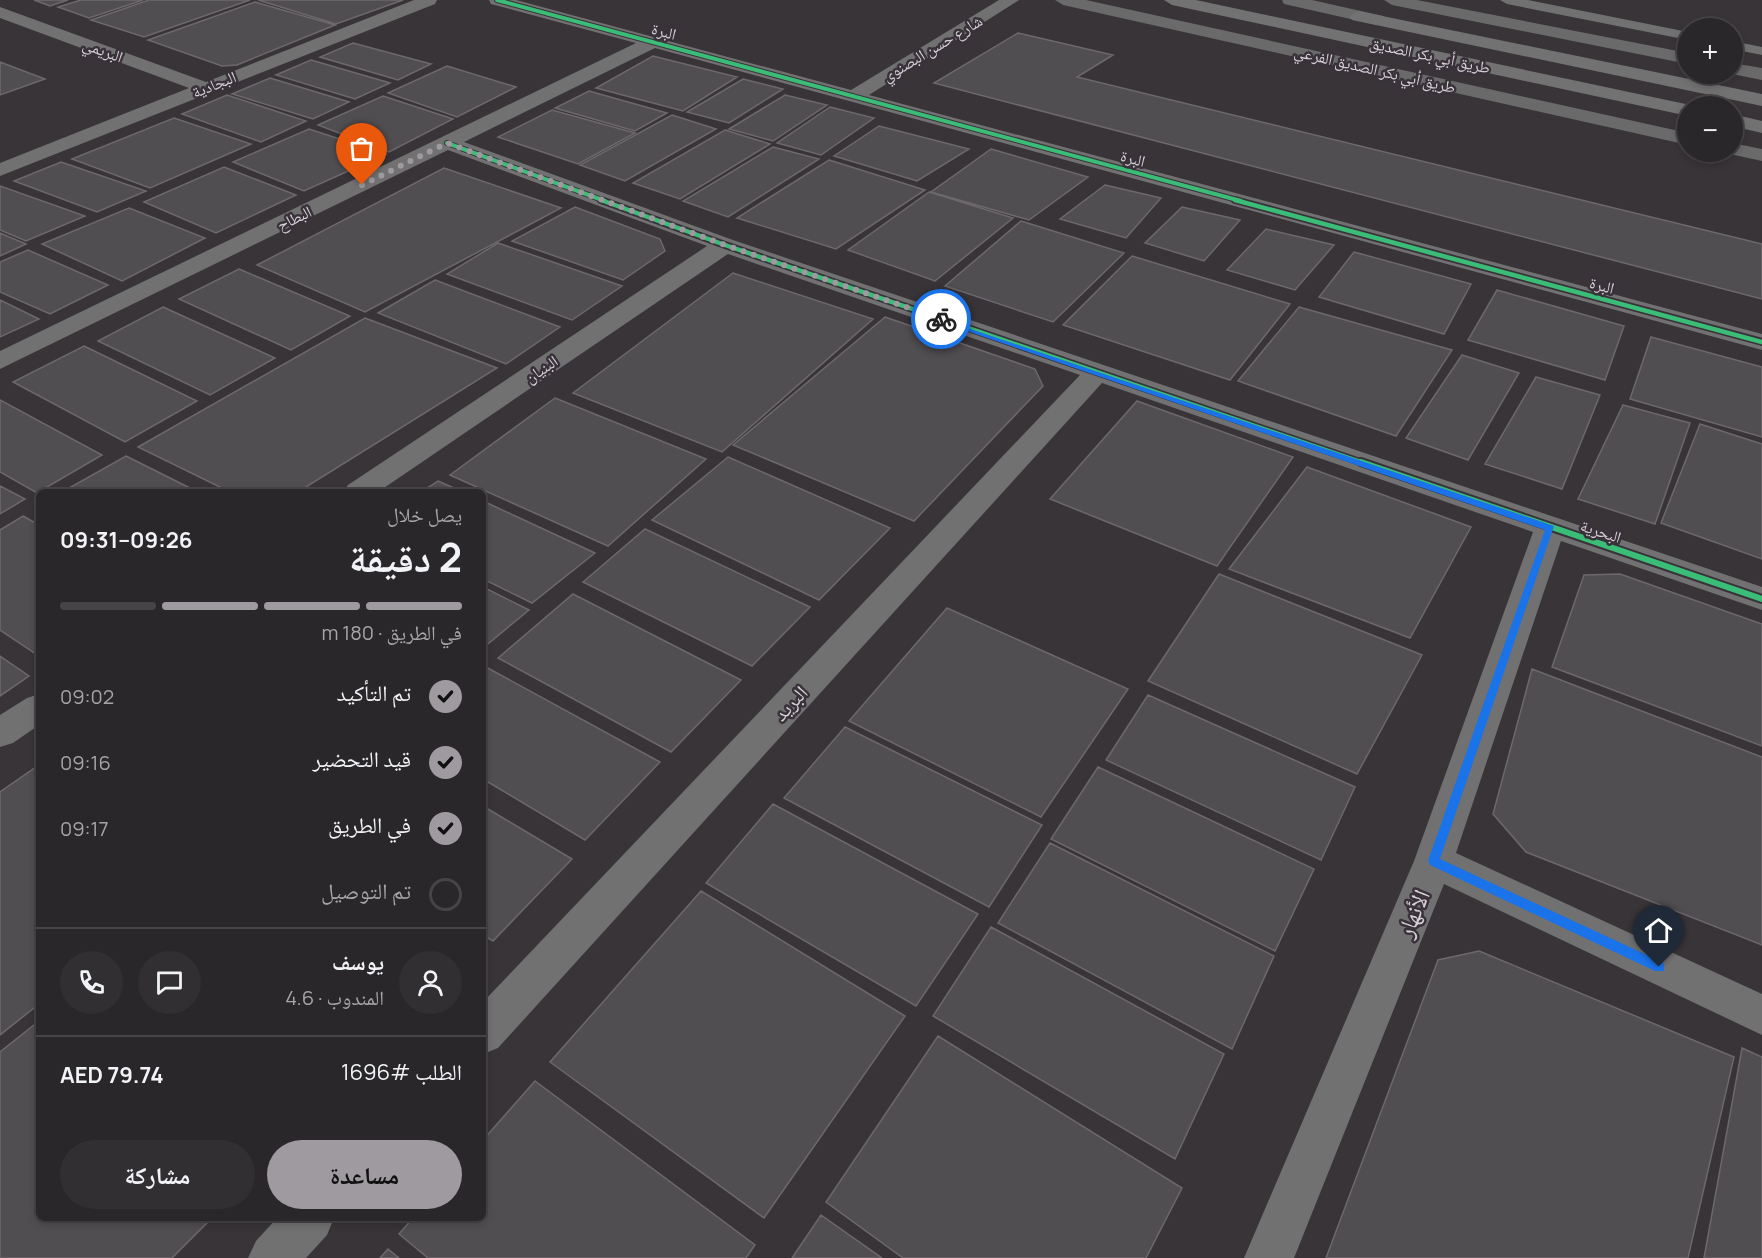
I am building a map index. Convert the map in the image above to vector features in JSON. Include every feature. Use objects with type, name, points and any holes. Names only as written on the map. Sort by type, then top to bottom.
[{"type":"main road","name":"طريق أبي بكر الصديق الفرعي","points":[[1063,0],[1677,137]]},
{"type":"main road","name":"طريق أبي بكر الصديق","points":[[1172,0],[1677,108]]},
{"type":"main road","name":"طريق أبي بكر الصديق","points":[[1280,0],[1762,100]]},
{"type":"main road","points":[[1290,0],[1377,20]]},
{"type":"main road","points":[[1392,0],[1677,57]]},
{"type":"main road","points":[[1743,70],[1762,74]]},
{"type":"main road","points":[[1743,123],[1762,127]]},
{"type":"main road","points":[[1743,151],[1762,155]]},
{"type":"street","name":"البجادية","points":[[0,170],[429,0]]},
{"type":"street","name":"البرة","points":[[497,0],[1762,342]]},
{"type":"street","name":"شارع حسن البصنوي","points":[[854,96],[1011,0]]},
{"type":"street","name":"البريمي","points":[[0,12],[206,88]]},
{"type":"street","name":"البطاح","points":[[0,362],[653,42]]},
{"type":"street","name":"البحرية","points":[[447,143],[725,245],[1762,599]]},
{"type":"street","name":"البنيان","points":[[362,489],[725,245]]},
{"type":"street","name":"البريد","points":[[486,1030],[1098,373]]},
{"type":"street","name":"الأنهار","points":[[1269,1258],[1434,861],[1550,528]]},
{"type":"street","points":[[0,733],[36,709]]},
{"type":"street","points":[[1434,861],[1762,1015]]},
{"type":"street","points":[[273,1258],[307,1221]]},
{"type":"lane","points":[[1507,0],[1677,34]]},
{"type":"lane","points":[[1743,47],[1762,51]]},
{"type":"building","points":[[34,0],[68,0],[50,6]]},
{"type":"building","points":[[81,0],[143,0],[89,18],[58,7]]},
{"type":"building","points":[[149,0],[250,0],[144,37],[91,20]]},
{"type":"building","points":[[258,0],[403,0],[336,24]]},
{"type":"building","points":[[255,2],[335,25],[237,65],[222,66],[148,40]]},
{"type":"building","points":[[1018,33],[1113,55],[1077,77],[1762,244],[1762,299],[934,83]]},
{"type":"building","points":[[353,43],[431,64],[398,80],[320,57]]},
{"type":"building","points":[[653,56],[737,77],[683,111],[596,88]]},
{"type":"building","points":[[311,60],[390,83],[355,99],[276,75]]},
{"type":"building","points":[[0,62],[45,79],[0,95]]},
{"type":"building","points":[[447,66],[516,87],[457,117],[388,93]]},
{"type":"building","points":[[270,78],[349,102],[313,119],[232,94]]},
{"type":"building","points":[[743,79],[783,89],[729,123],[687,112]]},
{"type":"building","points":[[589,91],[667,113],[635,131],[555,108]]},
{"type":"building","points":[[227,95],[306,121],[261,142],[182,114]]},
{"type":"building","points":[[785,95],[827,105],[773,141],[729,129]]},
{"type":"building","points":[[383,96],[453,119],[389,152],[318,125]]},
{"type":"building","points":[[830,107],[874,118],[821,155],[777,143]]},
{"type":"building","points":[[552,110],[635,133],[578,164],[498,137]]},
{"type":"building","points":[[672,115],[716,129],[625,181],[580,165]]},
{"type":"building","points":[[174,118],[251,144],[150,188],[72,159]]},
{"type":"building","points":[[879,126],[969,149],[917,181],[834,156]]},
{"type":"building","points":[[309,129],[386,154],[304,191],[233,162]]},
{"type":"building","points":[[725,130],[770,144],[680,199],[633,183]]},
{"type":"building","points":[[773,147],[819,159],[728,217],[683,201]]},
{"type":"building","points":[[991,149],[1088,177],[1029,220],[931,192]]},
{"type":"building","points":[[829,160],[925,190],[836,249],[737,218]]},
{"type":"building","points":[[61,162],[146,191],[97,212],[14,181]]},
{"type":"building","points":[[224,167],[296,195],[216,233],[144,202]]},
{"type":"building","points":[[444,168],[561,208],[365,312],[257,265]]},
{"type":"building","points":[[1105,185],[1161,198],[1126,238],[1060,219]]},
{"type":"building","points":[[0,186],[85,216],[26,241],[0,230]]},
{"type":"building","points":[[929,192],[1013,218],[935,281],[848,250]]},
{"type":"building","points":[[575,207],[660,239],[665,251],[623,280],[512,241]]},
{"type":"building","points":[[1182,207],[1240,220],[1204,261],[1145,243]]},
{"type":"building","points":[[129,208],[205,238],[122,281],[42,244]]},
{"type":"building","points":[[1021,221],[1124,253],[1053,322],[945,286]]},
{"type":"building","points":[[1266,229],[1334,245],[1295,290],[1227,270]]},
{"type":"building","points":[[0,233],[26,244],[0,256]]},
{"type":"building","points":[[498,243],[622,286],[572,320],[447,274]]},
{"type":"building","points":[[28,250],[108,285],[50,314],[0,292],[0,262]]},
{"type":"building","points":[[1354,252],[1471,284],[1444,334],[1319,297]]},
{"type":"building","points":[[1132,256],[1290,304],[1230,380],[1063,325]]},
{"type":"building","points":[[239,269],[350,316],[291,350],[179,299]]},
{"type":"building","points":[[733,273],[873,319],[722,452],[573,393]]},
{"type":"building","points":[[435,280],[560,327],[506,364],[378,313]]},
{"type":"building","points":[[1497,290],[1624,326],[1605,380],[1468,340]]},
{"type":"building","points":[[0,300],[39,319],[0,337]]},
{"type":"building","points":[[163,307],[275,358],[210,395],[98,341]]},
{"type":"building","points":[[1299,307],[1452,350],[1396,436],[1238,381]]},
{"type":"building","points":[[885,317],[1035,369],[1043,386],[914,521],[733,445]]},
{"type":"building","points":[[365,318],[497,368],[303,489],[224,489],[138,447]]},
{"type":"building","points":[[1651,337],[1762,367],[1762,437],[1630,399]]},
{"type":"building","points":[[84,346],[197,401],[125,442],[13,382]]},
{"type":"building","points":[[1462,355],[1519,373],[1468,460],[1406,438]]},
{"type":"building","points":[[1536,377],[1600,395],[1562,489],[1485,464]]},
{"type":"building","points":[[555,398],[706,459],[608,546],[486,491],[486,489],[450,475]]},
{"type":"building","points":[[0,400],[102,455],[44,489],[36,489],[36,492],[0,472]]},
{"type":"building","points":[[1137,401],[1293,457],[1217,566],[1050,499]]},
{"type":"building","points":[[1623,405],[1690,423],[1655,524],[1578,499]]},
{"type":"building","points":[[1700,424],[1762,444],[1762,559],[1661,523]]},
{"type":"building","points":[[126,456],[192,489],[67,489]]},
{"type":"building","points":[[728,457],[890,528],[819,600],[652,520]]},
{"type":"building","points":[[1307,467],[1471,527],[1410,638],[1229,569]]},
{"type":"building","points":[[438,481],[456,489],[426,489]]},
{"type":"building","points":[[0,486],[25,499],[0,514]]},
{"type":"building","points":[[486,502],[595,553],[532,603],[486,580]]},
{"type":"building","points":[[23,516],[36,523],[36,654],[0,630],[0,530]]},
{"type":"building","points":[[645,529],[810,607],[752,666],[583,582]]},
{"type":"building","points":[[1219,574],[1422,655],[1357,774],[1148,681]]},
{"type":"building","points":[[1620,574],[1762,624],[1762,746],[1552,667],[1584,575]]},
{"type":"building","points":[[486,588],[529,610],[486,646]]},
{"type":"building","points":[[573,594],[741,680],[671,752],[498,658]]},
{"type":"building","points":[[947,608],[1128,689],[1041,817],[849,721]]},
{"type":"building","points":[[0,656],[29,676],[0,696]]},
{"type":"building","points":[[486,667],[660,762],[585,840],[486,781]]},
{"type":"building","points":[[1532,669],[1762,757],[1762,945],[1526,852],[1493,814]]},
{"type":"building","points":[[1148,695],[1355,787],[1321,860],[1106,760]]},
{"type":"building","points":[[845,727],[1042,825],[989,907],[784,798]]},
{"type":"building","points":[[36,767],[36,1006],[0,1035],[0,792]]},
{"type":"building","points":[[1098,767],[1314,869],[1275,951],[1051,839]]},
{"type":"building","points":[[773,804],[978,914],[916,1006],[706,883]]},
{"type":"building","points":[[486,808],[572,859],[493,941],[486,937]]},
{"type":"building","points":[[1050,843],[1274,956],[1232,1049],[998,923]]},
{"type":"building","points":[[701,891],[905,1016],[764,1218],[550,1062]]},
{"type":"building","points":[[991,927],[1224,1054],[1175,1159],[933,1016]]},
{"type":"building","points":[[1479,951],[1734,1057],[1688,1258],[1326,1258],[1438,960]]},
{"type":"building","points":[[36,1023],[36,1221],[209,1221],[172,1258],[0,1258],[0,1052]]},
{"type":"building","points":[[938,1036],[1182,1188],[1146,1258],[903,1258],[826,1202]]},
{"type":"building","points":[[1742,1048],[1762,1057],[1762,1258],[1704,1258]]},
{"type":"building","points":[[535,1081],[755,1245],[746,1258],[428,1258],[399,1234],[410,1221],[486,1221],[486,1137]]},
{"type":"building","points":[[821,1215],[882,1258],[792,1258]]},
{"type":"building","points":[[388,1249],[399,1258],[380,1258]]},
{"type":"cycle path","points":[[497,0],[1762,342]]},
{"type":"cycle path","points":[[447,143],[725,245],[1762,599]]},
{"type":"way so far","points":[[362,185],[447,143],[725,245],[941,319]]},
{"type":"route","points":[[941,319],[1550,528],[1434,861],[1659,967]]}]
